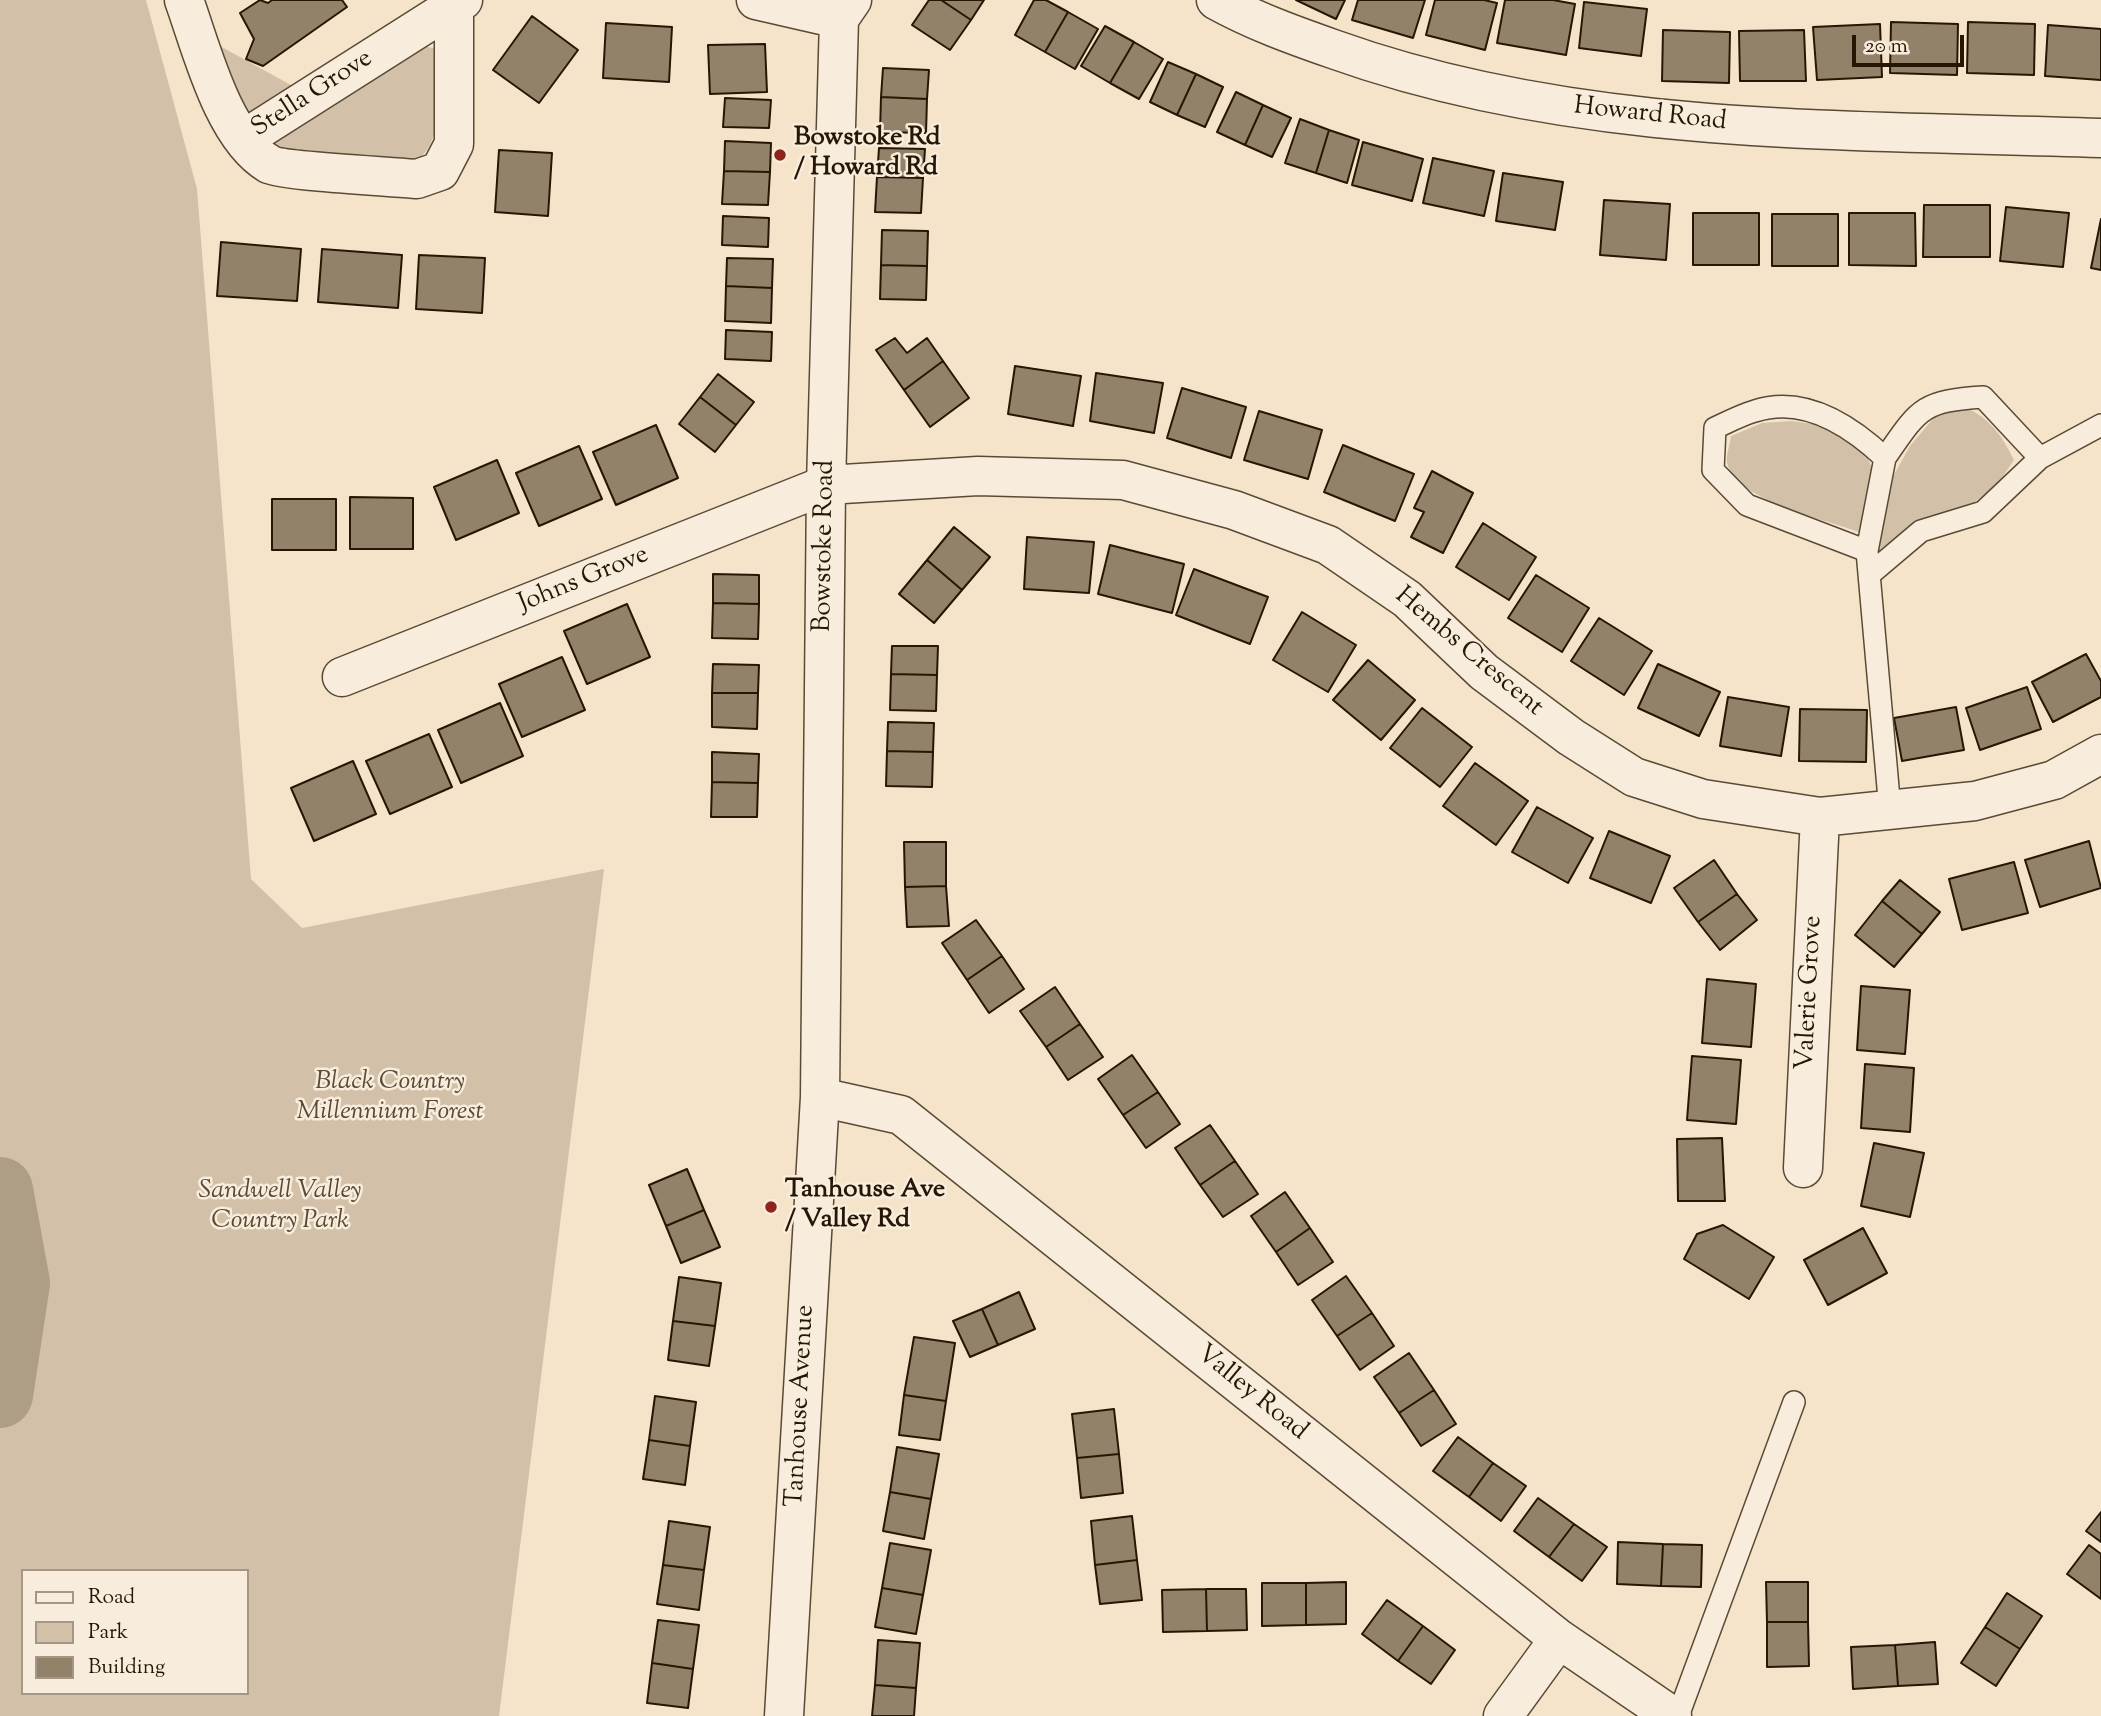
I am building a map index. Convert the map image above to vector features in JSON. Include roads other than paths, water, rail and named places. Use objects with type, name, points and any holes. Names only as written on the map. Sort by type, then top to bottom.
[{"type":"street","points":[[184,0],[218,97],[244,139]]},
{"type":"street","points":[[756,0],[845,9]]},
{"type":"street","name":"Howard Road","points":[[1216,0],[1254,21],[1402,74],[1552,106],[1740,126],[2101,138]]},
{"type":"street","name":"Stella Grove","points":[[458,2],[454,144],[440,172],[417,179],[270,165],[244,139],[458,2]]},
{"type":"street","name":"Bowstoke Road","points":[[820,1097],[826,485],[845,9]]},
{"type":"street","name":"Hembs Crescent","points":[[826,485],[978,476],[1123,480],[1234,510],[1328,545],[1407,599],[1484,672],[1571,737],[1634,777],[1703,799],[1819,817],[1975,801],[2054,780],[2101,754]]},
{"type":"street","name":"Johns Grove","points":[[342,677],[826,485]]},
{"type":"street","name":"Valerie Grove","points":[[1803,1168],[1819,817]]},
{"type":"street","name":"Valley Road","points":[[820,1097],[901,1115],[1559,1639],[1672,1716]]},
{"type":"street","name":"Tanhouse Avenue","points":[[784,1716],[820,1097]]},
{"type":"street","points":[[1503,1716],[1559,1639]]},
{"type":"lane","points":[[1889,810],[1867,551],[1885,458],[1913,417],[1941,400],[1983,397],[2040,458]]},
{"type":"lane","points":[[1867,551],[1746,505],[1713,470],[1715,428],[1757,410],[1804,407],[1858,433],[1885,458]]},
{"type":"lane","points":[[1869,575],[1921,531],[1983,512],[2040,458],[2101,425]]},
{"type":"lane","points":[[1678,1716],[1794,1402]]},
{"type":"waterway","points":[[0,1190],[17,1283],[0,1395]]},
{"type":"place","name":"Bowstoke Rd / Howard Rd","points":[[780,155]]},
{"type":"place","name":"Tanhouse Ave / Valley Rd","points":[[771,1207]]},
{"type":"park label","name":"Black Country Millennium Forest","points":[[390,1099]]},
{"type":"park label","name":"Sandwell Valley Country Park","points":[[280,1208]]}]
